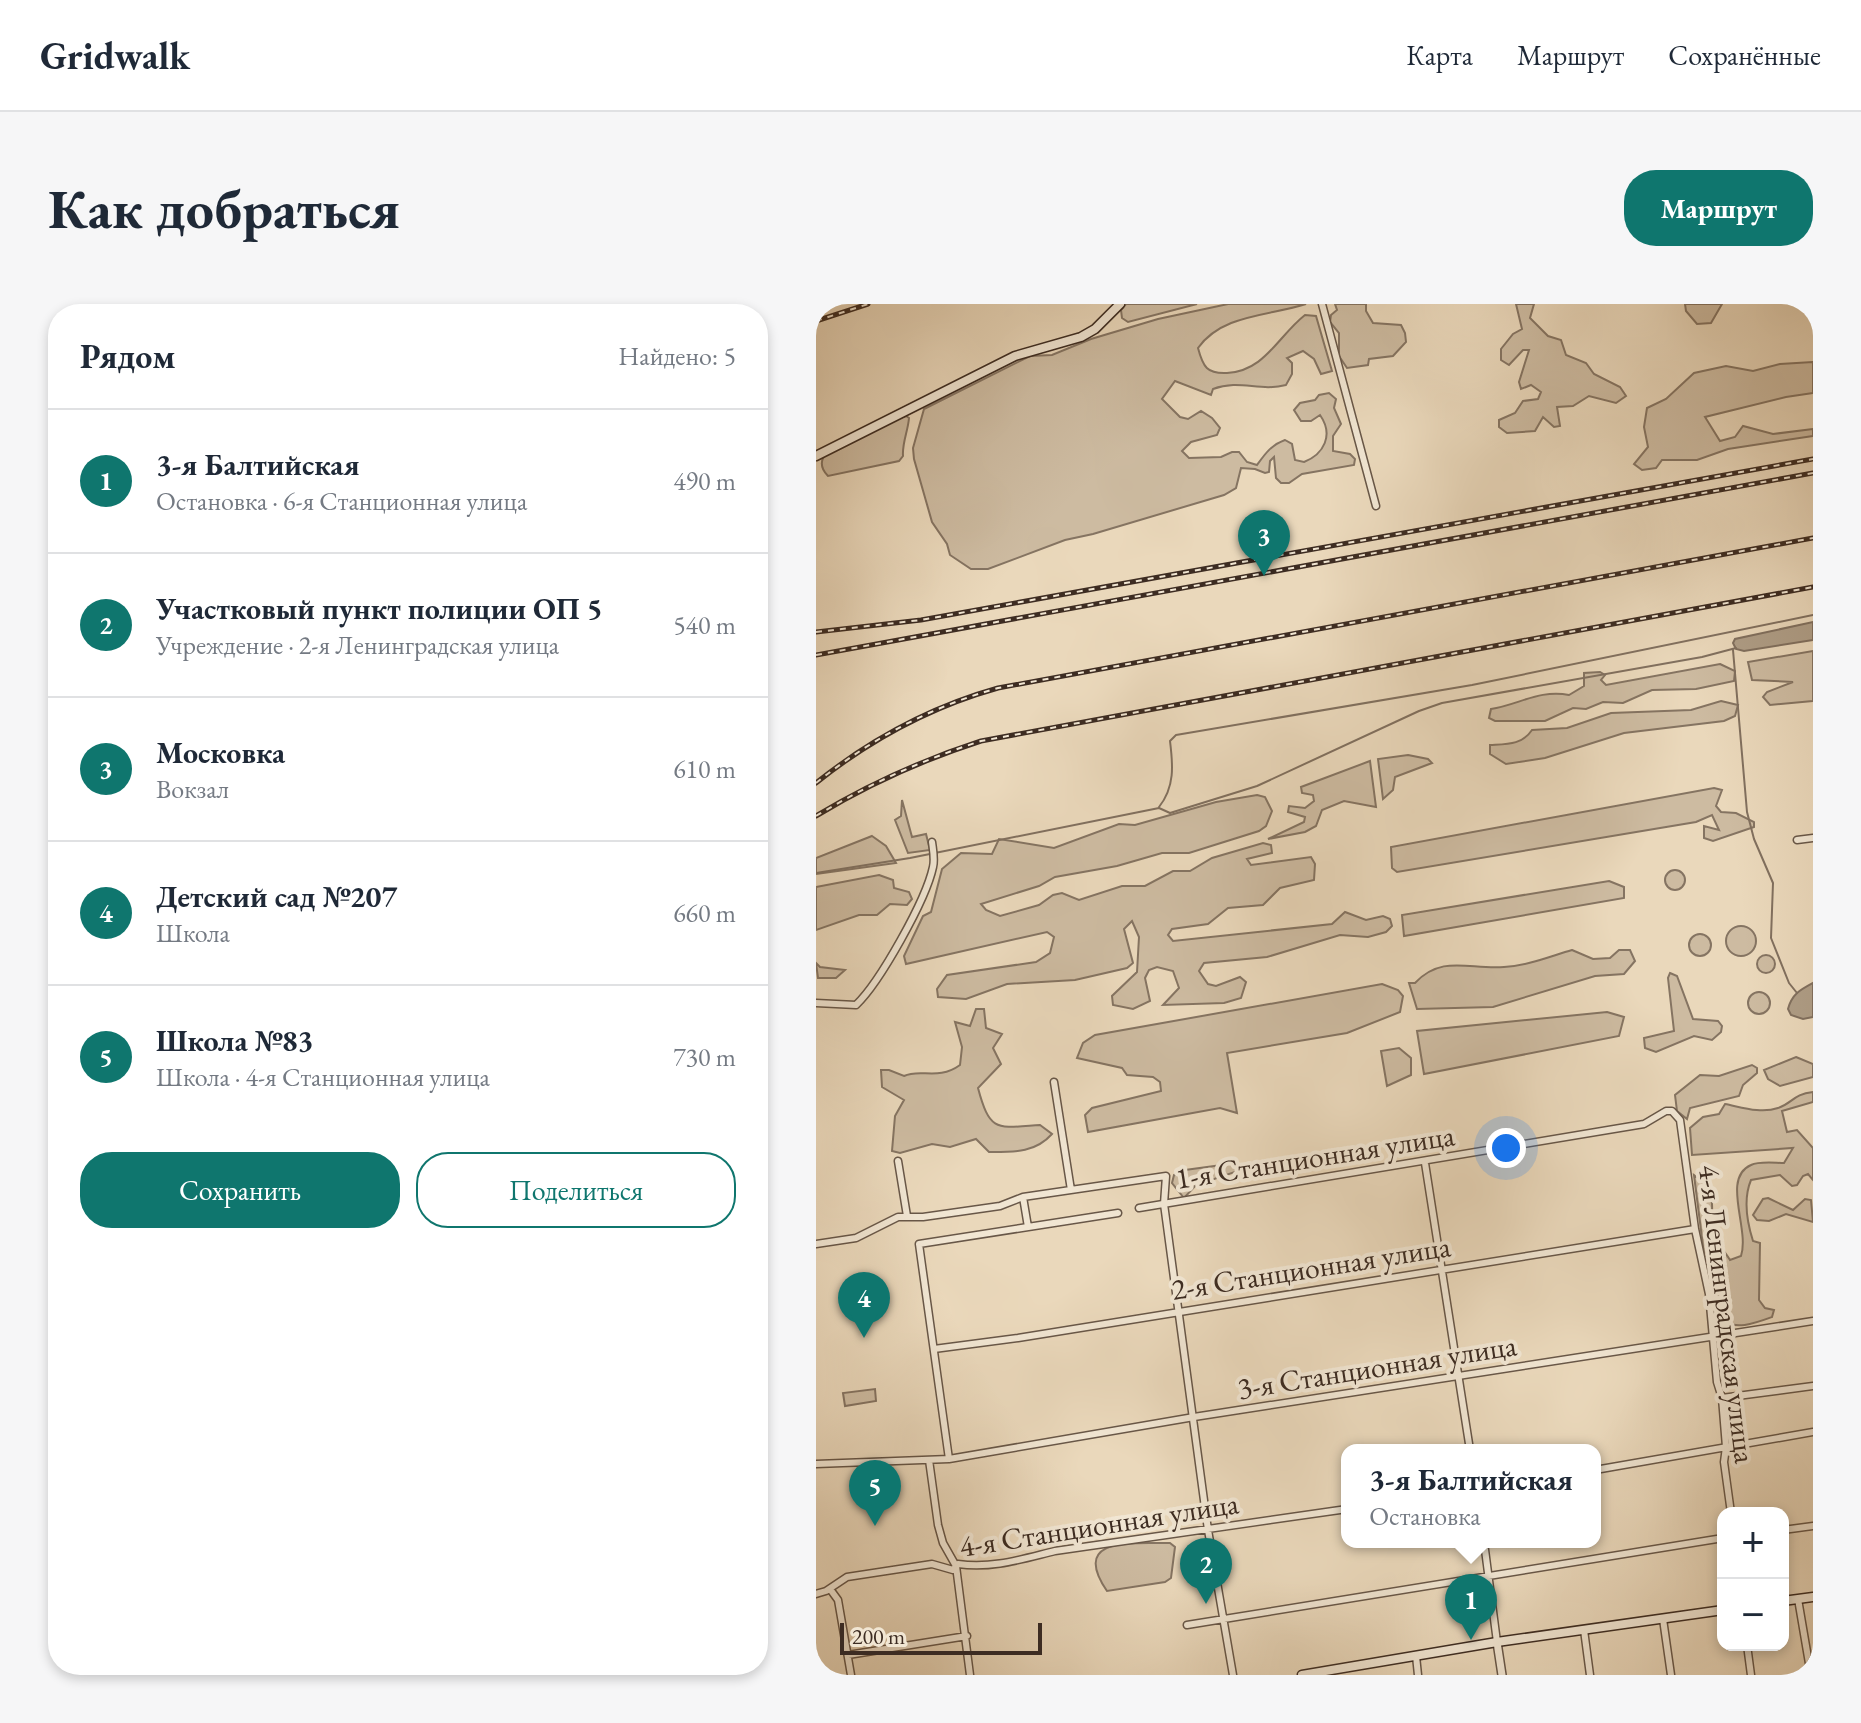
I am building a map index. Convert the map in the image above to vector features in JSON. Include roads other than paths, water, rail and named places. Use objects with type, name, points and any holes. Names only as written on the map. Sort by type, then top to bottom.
[{"type":"main road","points":[[816,456],[1015,356],[1081,337],[1095,329],[1120,304]]},
{"type":"main road","points":[[1789,1600],[1813,1597]]},
{"type":"main road","points":[[1305,1675],[1362,1670],[1416,1656],[1497,1642],[1717,1611]]},
{"type":"street","points":[[1322,304],[1376,506]]},
{"type":"street","points":[[1797,840],[1813,838]]},
{"type":"street","points":[[816,1003],[856,1005],[870,991],[898,943],[933,868],[932,842]]},
{"type":"street","points":[[1054,1082],[1071,1190]]},
{"type":"street","name":"1-я Станционная улица","points":[[1139,1208],[1425,1163],[1644,1124],[1666,1111],[1672,1111],[1680,1120]]},
{"type":"street","name":"4-я Ленинградская улица","points":[[1680,1120],[1695,1229],[1709,1294],[1717,1382],[1722,1398],[1726,1447],[1724,1462],[1730,1507]]},
{"type":"street","points":[[898,1161],[907,1216]]},
{"type":"street","points":[[1425,1163],[1469,1444]]},
{"type":"street","name":"1-я Станционная улица","points":[[816,1244],[856,1238],[898,1217],[923,1217],[1000,1206],[1023,1197],[1166,1176],[1164,1204]]},
{"type":"street","points":[[1023,1197],[1028,1227]]},
{"type":"street","points":[[1164,1204],[1208,1530],[1233,1675]]},
{"type":"street","points":[[949,1459],[919,1244],[1118,1213]]},
{"type":"street","name":"2-я Станционная улица","points":[[934,1349],[1695,1229]]},
{"type":"street","name":"3-я Станционная улица","points":[[816,1464],[949,1459],[1194,1417],[1813,1321]]},
{"type":"street","points":[[1722,1398],[1813,1386]]},
{"type":"street","points":[[1601,1469],[1813,1432]]},
{"type":"street","points":[[929,1460],[940,1531],[956,1566],[970,1675]]},
{"type":"street","name":"4-я Станционная улица","points":[[816,1594],[847,1577],[932,1564],[948,1571],[956,1566],[1010,1564],[1055,1551],[1341,1510]]},
{"type":"street","points":[[1789,1529],[1813,1526]]},
{"type":"street","points":[[1187,1625],[1717,1539]]},
{"type":"street","points":[[1485,1548],[1502,1675]]},
{"type":"street","points":[[830,1589],[838,1600],[851,1675]]},
{"type":"street","points":[[1798,1599],[1811,1675]]},
{"type":"street","points":[[1663,1619],[1671,1675]]},
{"type":"street","points":[[1584,1630],[1590,1675]]},
{"type":"street","points":[[848,1655],[967,1636]]},
{"type":"street","points":[[1748,1651],[1751,1675]]},
{"type":"street","points":[[1416,1656],[1418,1675]]},
{"type":"waterway","points":[[1159,807],[1170,784],[1170,741],[1176,735],[1472,685],[1813,615]]},
{"type":"waterway","points":[[816,873],[910,858],[1159,808],[1170,813],[1257,786],[1442,703],[1702,657],[1736,648]]},
{"type":"waterway","points":[[1733,650],[1747,812],[1754,839],[1773,883],[1771,938],[1789,983],[1797,993]]},
{"type":"railway","points":[[816,321],[868,304]]},
{"type":"railway","points":[[816,632],[921,620],[1813,459]]},
{"type":"railway","points":[[816,655],[1813,473]]},
{"type":"railway","points":[[816,783],[858,752],[902,726],[998,688],[1813,538]]},
{"type":"railway","points":[[816,816],[896,774],[981,741],[1813,587]]},
{"type":"place","name":"Московка","points":[[1264,576]]},
{"type":"place","name":"Детский сад №207","points":[[864,1338]]},
{"type":"place","name":"Школа №83","points":[[875,1526]]},
{"type":"place","name":"Участковый пункт полиции ОП 5","points":[[1206,1604]]},
{"type":"place","name":"3-я Балтийская","points":[[1471,1640]]}]
